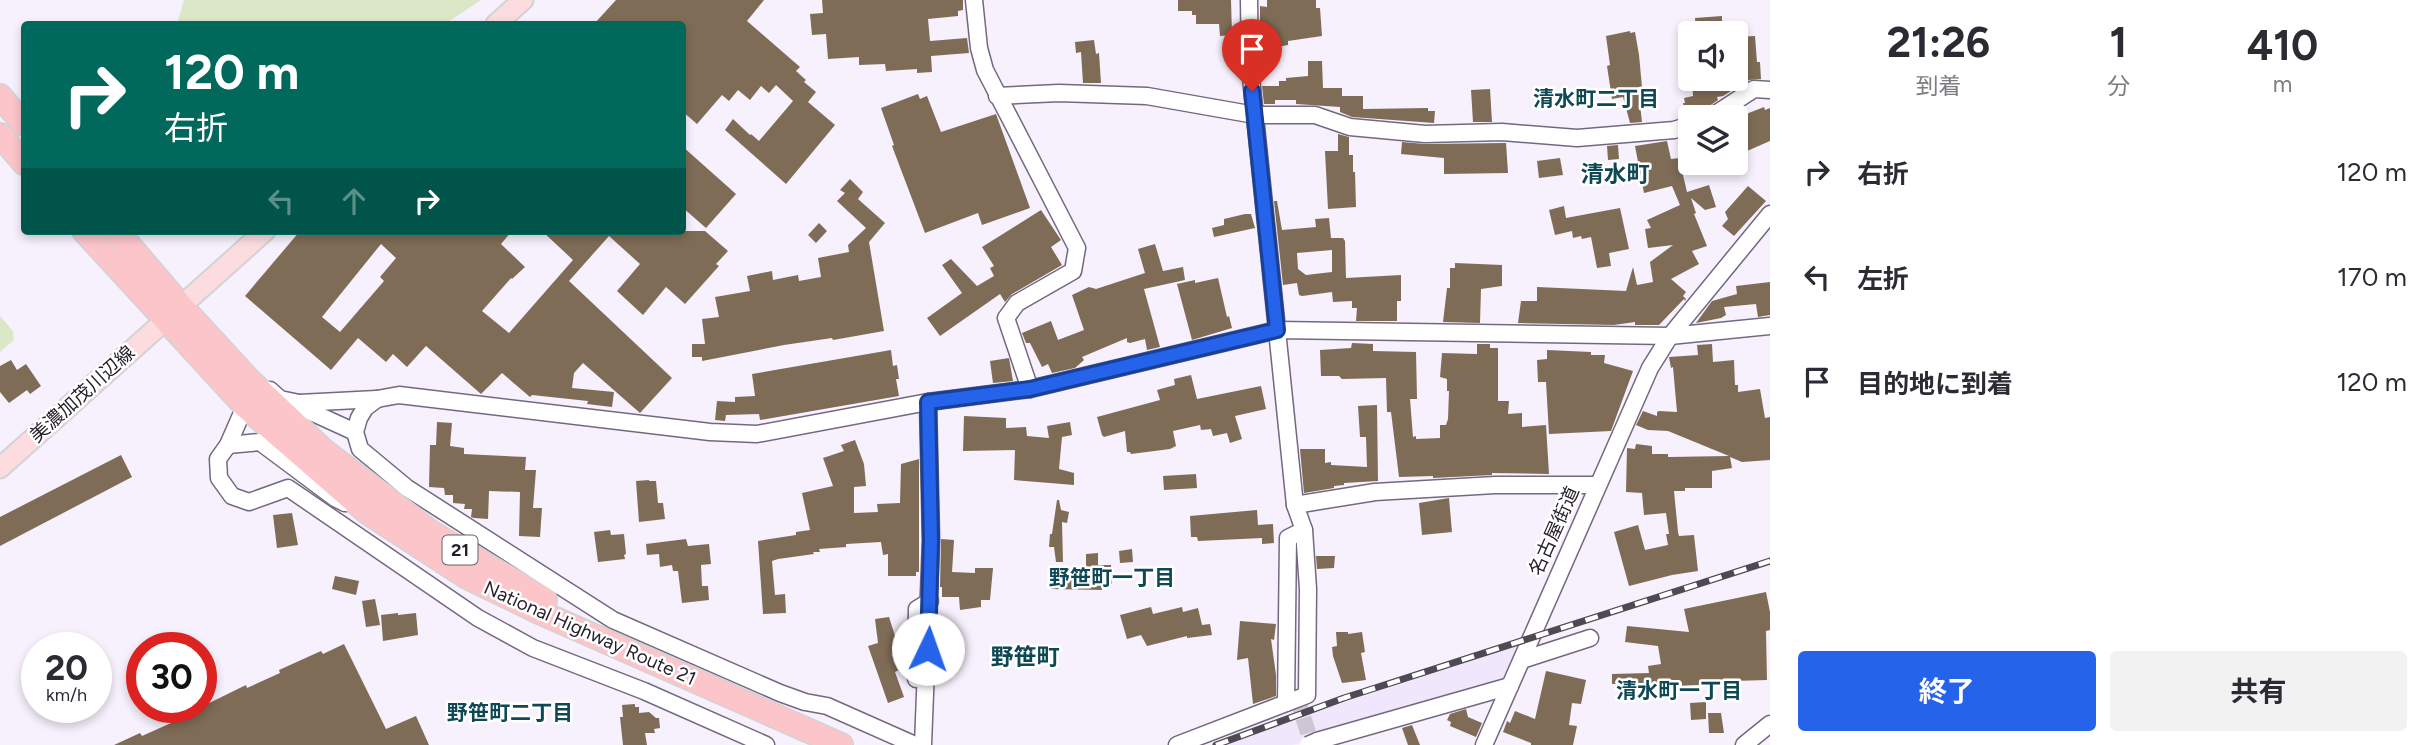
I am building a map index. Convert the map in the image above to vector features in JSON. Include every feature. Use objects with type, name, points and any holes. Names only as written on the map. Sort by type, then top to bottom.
[{"type":"highway","points":[[0,96],[21,120]]},
{"type":"highway","points":[[0,135],[21,160]]},
{"type":"highway","name":"National Highway Route 21","points":[[87,235],[113,265],[249,380],[323,450],[432,534],[559,608],[863,745]]},
{"type":"highway","name":"National Highway Route 21","points":[[124,239],[172,313],[245,406],[367,512],[467,577],[537,611],[841,745]]},
{"type":"main road","points":[[499,21],[523,0]]},
{"type":"main road","name":"美濃加茂川辺線","points":[[0,468],[260,235]]},
{"type":"street","points":[[974,0],[979,48],[985,70],[1077,248],[1073,271],[1017,303],[1006,318],[1030,389]]},
{"type":"street","points":[[1177,745],[1307,695],[1308,589],[1304,530],[1295,505],[1250,68],[1250,0]]},
{"type":"street","points":[[1729,105],[1754,89],[1770,90]]},
{"type":"street","points":[[997,96],[1059,93],[1147,96],[1255,115],[1315,115],[1350,127],[1425,134],[1502,132],[1577,138],[1678,129]]},
{"type":"street","name":"名古屋街道","points":[[1485,745],[1650,368],[1670,337],[1770,214]]},
{"type":"street","points":[[249,380],[263,385],[280,398],[299,403],[377,399],[400,395],[710,432],[757,434],[928,402],[1030,389],[1277,330],[1670,337],[1770,326]]},
{"type":"street","points":[[377,399],[365,408],[355,432],[360,449],[407,488],[613,620],[779,696],[827,706],[915,745],[917,609],[930,601]]},
{"type":"street","points":[[923,745],[931,540],[928,402]]},
{"type":"street","points":[[299,403],[309,411],[355,432]]},
{"type":"street","points":[[245,406],[228,445],[218,459],[219,478],[232,496],[249,502],[288,488],[478,618],[534,648],[644,691],[762,743],[770,717]]},
{"type":"street","points":[[228,445],[260,442],[335,498],[367,512]]},
{"type":"street","points":[[1295,505],[1376,492],[1495,485],[1597,485]]},
{"type":"street","points":[[1522,660],[1590,638]]},
{"type":"street","points":[[1310,744],[1510,686]]},
{"type":"street","points":[[1744,745],[1770,724]]},
{"type":"shaded area","points":[[1522,645],[1507,680],[1293,745],[1223,745],[1346,702]]},
{"type":"green space","points":[[184,0],[481,0],[450,21],[178,21]]},
{"type":"green space","points":[[0,316],[13,331],[14,340],[0,352]]},
{"type":"building","points":[[616,0],[764,0],[747,21],[800,67],[796,71],[816,92],[808,102],[835,125],[786,184],[725,130],[733,119],[759,141],[793,101],[776,85],[769,93],[761,86],[750,100],[738,90],[729,101],[722,95],[697,124],[686,114],[686,21],[597,21]]},
{"type":"building","points":[[822,0],[963,0],[963,10],[958,11],[958,16],[928,19],[930,41],[967,38],[969,53],[931,56],[932,72],[917,73],[917,69],[886,71],[885,64],[859,65],[859,57],[828,59],[826,34],[812,35],[810,14],[823,13]]},
{"type":"building","points":[[1178,0],[1231,0],[1232,35],[1220,36],[1219,24],[1196,24],[1196,15],[1192,15],[1192,11],[1178,11]]},
{"type":"building","points":[[1267,0],[1316,0],[1316,8],[1320,8],[1322,36],[1288,41],[1288,45],[1260,50],[1260,6],[1267,7]]},
{"type":"building","points":[[1722,16],[1722,21],[1695,21],[1695,18]]},
{"type":"building","points":[[1635,32],[1639,55],[1642,87],[1638,87],[1642,122],[1630,123],[1623,97],[1612,99],[1606,36]]},
{"type":"building","points":[[1748,36],[1755,36],[1761,79],[1748,81]]},
{"type":"building","points":[[1094,40],[1096,54],[1099,53],[1101,83],[1083,83],[1081,52],[1076,53],[1075,42]]},
{"type":"building","points":[[1308,61],[1322,61],[1323,88],[1342,88],[1342,96],[1363,96],[1363,109],[1428,108],[1428,111],[1435,111],[1434,123],[1352,117],[1340,112],[1340,107],[1296,104],[1296,100],[1275,100],[1275,104],[1264,104],[1262,86],[1279,86],[1279,81],[1286,81],[1286,78],[1308,76]]},
{"type":"building","points":[[1490,89],[1492,122],[1473,122],[1471,90]]},
{"type":"building","points":[[1693,91],[1731,91],[1717,97],[1718,100],[1711,105],[1683,105],[1684,98],[1693,96]]},
{"type":"building","points":[[918,94],[920,99],[927,96],[941,132],[996,114],[1030,208],[982,225],[978,213],[925,233],[892,146],[894,145],[881,108]]},
{"type":"building","points":[[1764,107],[1765,110],[1770,108],[1770,141],[1748,151],[1748,113]]},
{"type":"building","points":[[1338,134],[1349,137],[1349,155],[1353,155],[1355,172],[1356,207],[1328,209],[1325,151],[1338,151]]},
{"type":"building","points":[[1667,141],[1671,159],[1678,158],[1678,175],[1683,175],[1687,192],[1709,185],[1716,207],[1705,210],[1691,198],[1696,213],[1694,214],[1707,246],[1692,251],[1699,264],[1671,279],[1686,292],[1683,296],[1685,301],[1684,299],[1659,325],[1635,325],[1635,322],[1614,325],[1518,323],[1521,301],[1537,301],[1537,287],[1626,291],[1633,267],[1637,285],[1653,282],[1650,262],[1673,245],[1648,248],[1645,229],[1651,228],[1647,220],[1680,205],[1672,186],[1644,193],[1635,146]]},
{"type":"building","points":[[1402,142],[1506,143],[1508,173],[1444,174],[1444,158],[1401,154]]},
{"type":"building","points":[[1618,145],[1619,159],[1608,160],[1607,146]]},
{"type":"building","points":[[686,150],[736,194],[706,228],[686,210]]},
{"type":"building","points":[[1560,158],[1563,175],[1539,178],[1537,161]]},
{"type":"building","points":[[850,179],[863,192],[858,199],[885,223],[869,242],[884,331],[784,345],[702,361],[702,357],[692,357],[692,344],[705,344],[702,319],[719,317],[715,297],[750,291],[747,276],[772,271],[773,280],[798,275],[799,281],[821,277],[818,258],[849,252],[848,245],[866,228],[837,201],[845,193],[840,190]]},
{"type":"building","points":[[1748,186],[1766,201],[1734,236],[1722,226],[1728,219],[1725,212]]},
{"type":"building","points":[[1274,201],[1277,201],[1282,230],[1316,227],[1315,219],[1329,218],[1331,238],[1343,238],[1345,241],[1346,278],[1401,275],[1401,301],[1397,301],[1397,321],[1356,321],[1357,308],[1352,308],[1352,301],[1333,302],[1332,292],[1302,296],[1299,295],[1297,283],[1283,285]],"holes":[[[1332,250],[1332,272],[1306,275],[1298,269],[1297,253]]]},
{"type":"building","points":[[1564,206],[1566,218],[1620,208],[1629,249],[1609,253],[1611,266],[1597,268],[1591,237],[1573,238],[1572,231],[1555,235],[1549,210]]},
{"type":"building","points":[[1041,210],[1061,240],[1051,247],[1062,265],[1012,294],[1005,302],[1000,294],[940,336],[927,318],[962,293],[942,265],[951,259],[977,286],[994,276],[990,268],[994,266],[982,247]]},
{"type":"building","points":[[1251,214],[1255,228],[1214,237],[1212,228],[1224,225],[1224,219]]},
{"type":"building","points":[[819,223],[827,231],[816,243],[808,235]]},
{"type":"building","points":[[686,231],[705,231],[728,251],[716,264],[719,266],[685,304],[666,287],[643,315],[617,291],[640,264],[609,236],[569,281],[672,378],[640,413],[583,363],[574,373],[572,388],[614,392],[612,407],[587,404],[588,401],[532,395],[530,397],[502,373],[481,394],[426,346],[407,367],[393,354],[386,362],[358,338],[331,370],[245,296],[297,235],[509,235],[501,244],[525,267],[511,278],[482,311],[509,333],[573,260],[546,235],[686,235]],"holes":[[[381,244],[396,258],[380,277],[384,281],[340,332],[322,317]]]},
{"type":"building","points":[[1155,244],[1163,271],[1183,267],[1185,280],[1144,289],[1160,347],[1147,350],[1145,339],[1130,343],[1127,338],[1082,357],[1084,360],[1075,368],[1052,373],[1048,364],[1042,367],[1022,333],[1051,321],[1058,340],[1084,330],[1072,295],[1089,287],[1096,289],[1145,273],[1138,249]]},
{"type":"building","points":[[1455,263],[1502,265],[1502,286],[1481,289],[1480,323],[1443,322],[1447,288],[1450,288],[1450,268],[1455,268]]},
{"type":"building","points":[[1218,278],[1232,328],[1192,340],[1177,284]]},
{"type":"building","points":[[1770,282],[1770,315],[1758,317],[1756,304],[1724,307],[1726,315],[1721,318],[1696,323],[1712,301],[1737,294],[1736,286]]},
{"type":"building","points":[[1352,343],[1373,344],[1373,351],[1416,352],[1417,399],[1410,399],[1413,437],[1416,436],[1416,439],[1440,438],[1440,425],[1446,425],[1448,419],[1447,379],[1440,377],[1442,353],[1477,354],[1477,344],[1490,344],[1490,348],[1498,348],[1498,401],[1509,401],[1508,414],[1522,413],[1522,427],[1546,425],[1549,474],[1492,473],[1433,478],[1399,477],[1391,412],[1387,412],[1386,378],[1342,379],[1339,376],[1321,376],[1320,350],[1351,348]]},
{"type":"building","points":[[1712,344],[1713,362],[1734,360],[1735,385],[1738,385],[1738,392],[1760,389],[1765,418],[1770,417],[1770,460],[1742,462],[1730,457],[1732,468],[1712,471],[1712,488],[1685,488],[1685,491],[1674,491],[1679,536],[1694,535],[1698,571],[1629,586],[1614,532],[1638,525],[1645,550],[1668,545],[1666,534],[1669,534],[1666,513],[1644,515],[1642,493],[1626,492],[1627,448],[1635,449],[1636,444],[1652,446],[1652,454],[1668,454],[1668,457],[1729,456],[1668,431],[1648,430],[1636,425],[1643,411],[1657,416],[1659,411],[1677,412],[1673,367],[1671,368],[1669,357],[1698,355],[1697,345]]},
{"type":"building","points":[[891,350],[893,366],[897,365],[899,396],[760,420],[759,414],[726,415],[725,421],[715,420],[717,401],[735,402],[735,397],[755,396],[752,374]]},
{"type":"building","points":[[1547,350],[1605,355],[1604,363],[1633,371],[1611,431],[1549,434],[1546,382],[1538,382],[1537,360],[1547,359]]},
{"type":"building","points":[[1009,358],[1013,381],[993,383],[990,361]]},
{"type":"building","points":[[11,360],[17,370],[26,364],[41,386],[30,394],[27,390],[9,403],[0,392],[0,366]]},
{"type":"building","points":[[1191,375],[1197,399],[1261,386],[1266,409],[1235,416],[1242,439],[1230,443],[1227,433],[1213,436],[1211,429],[1201,430],[1200,425],[1173,431],[1176,446],[1170,449],[1131,454],[1127,452],[1125,431],[1104,437],[1102,435],[1097,417],[1160,400],[1157,390],[1175,385],[1174,379]]},
{"type":"building","points":[[1377,405],[1378,481],[1344,483],[1334,488],[1304,493],[1300,449],[1325,449],[1325,463],[1331,462],[1331,465],[1367,467],[1366,437],[1360,437],[1358,406]]},
{"type":"building","points":[[964,416],[1006,418],[1006,428],[1026,427],[1027,436],[1049,438],[1047,426],[1070,422],[1072,435],[1062,437],[1059,469],[1074,473],[1074,485],[1014,480],[1015,450],[963,451]]},
{"type":"building","points":[[437,422],[452,423],[450,446],[464,448],[464,454],[526,457],[525,470],[536,470],[533,508],[542,508],[540,537],[519,536],[520,492],[489,491],[488,519],[471,517],[472,509],[464,509],[465,504],[453,503],[453,495],[445,495],[444,488],[429,487],[430,445],[436,445]]},
{"type":"building","points":[[855,440],[864,464],[866,486],[854,487],[854,513],[878,512],[877,504],[900,503],[901,464],[919,459],[919,572],[916,572],[916,576],[888,576],[888,554],[883,555],[881,542],[846,544],[846,547],[819,549],[820,552],[813,552],[814,554],[778,559],[772,561],[775,595],[785,594],[786,613],[763,614],[758,541],[810,530],[802,493],[833,486],[823,458],[844,451],[841,445]]},
{"type":"building","points":[[121,455],[132,477],[0,546],[0,517]]},
{"type":"building","points":[[1196,474],[1197,488],[1164,490],[1163,476]]},
{"type":"building","points":[[636,481],[656,481],[658,503],[663,503],[665,519],[639,522]]},
{"type":"building","points":[[1449,498],[1452,532],[1422,535],[1419,503]]},
{"type":"building","points":[[1057,500],[1061,510],[1069,512],[1067,523],[1062,522],[1063,562],[1056,562],[1054,547],[1049,547]]},
{"type":"building","points":[[1257,510],[1258,525],[1273,524],[1274,543],[1262,544],[1262,538],[1198,541],[1197,537],[1191,537],[1190,516]]},
{"type":"building","points":[[292,513],[298,545],[277,548],[273,515]]},
{"type":"building","points":[[610,530],[611,535],[624,534],[625,559],[598,562],[594,532]]},
{"type":"building","points":[[686,539],[688,546],[709,544],[711,564],[701,565],[702,586],[708,586],[709,600],[682,603],[678,571],[673,571],[672,565],[660,567],[659,554],[647,555],[646,544]]},
{"type":"building","points":[[941,539],[954,540],[952,572],[975,573],[975,568],[993,568],[990,600],[981,600],[981,607],[960,610],[959,597],[942,597]]},
{"type":"building","points":[[1132,549],[1133,562],[1120,563],[1119,551]]},
{"type":"building","points":[[1098,553],[1098,565],[1111,565],[1112,584],[1102,584],[1102,590],[1051,589],[1051,569],[1086,569],[1086,554]]},
{"type":"building","points":[[1316,556],[1335,556],[1334,568],[1317,569]]},
{"type":"building","points":[[335,576],[359,581],[356,595],[332,589]]},
{"type":"building","points":[[1766,592],[1770,612],[1770,630],[1766,631],[1767,680],[1699,682],[1699,685],[1682,686],[1682,682],[1646,688],[1634,688],[1634,683],[1612,684],[1612,674],[1649,673],[1648,666],[1661,664],[1658,646],[1625,642],[1627,626],[1689,632],[1684,609]]},
{"type":"building","points":[[375,599],[380,625],[366,627],[362,601]]},
{"type":"building","points":[[1151,607],[1153,614],[1182,607],[1183,612],[1198,608],[1202,625],[1210,624],[1212,635],[1187,636],[1147,646],[1141,635],[1127,639],[1120,615]]},
{"type":"building","points":[[416,613],[418,635],[383,641],[381,615]]},
{"type":"building","points":[[889,617],[905,667],[895,672],[904,697],[888,703],[868,646],[878,643],[875,619]]},
{"type":"building","points":[[1240,621],[1276,624],[1274,640],[1271,639],[1276,696],[1253,704],[1248,658],[1237,660]]},
{"type":"building","points":[[1336,632],[1362,632],[1365,652],[1361,653],[1366,680],[1342,683],[1333,656],[1332,647],[1337,646]]},
{"type":"building","points":[[344,644],[386,729],[416,716],[429,745],[114,745],[171,723],[217,723],[217,699],[280,673],[279,670],[321,651],[323,654]]},
{"type":"building","points":[[1546,671],[1586,680],[1581,704],[1572,703],[1569,725],[1577,726],[1573,745],[1531,745],[1503,732],[1515,711],[1535,719]]},
{"type":"building","points":[[1706,702],[1706,719],[1691,720],[1690,703]]},
{"type":"building","points":[[635,704],[635,707],[639,707],[639,713],[649,712],[659,718],[660,728],[654,729],[655,733],[645,733],[647,745],[623,745],[620,717],[623,717],[622,705]]},
{"type":"building","points":[[1466,709],[1468,717],[1482,723],[1476,737],[1450,726],[1451,722],[1447,720],[1450,714]]},
{"type":"building","points":[[1708,713],[1721,713],[1724,733],[1709,733]]},
{"type":"building","points":[[1412,725],[1420,745],[1408,745],[1402,728]]},
{"type":"tunnel","points":[[1296,695],[1312,745]]},
{"type":"railway","points":[[1216,745],[1344,698],[1770,561]]},
{"type":"district","name":"清水町二丁目","points":[[1596,98]]},
{"type":"district","name":"清水町","points":[[1615,174]]},
{"type":"district","name":"野笹町一丁目","points":[[1112,577]]},
{"type":"district","name":"野笹町","points":[[1025,657]]},
{"type":"district","name":"清水町一丁目","points":[[1679,690]]},
{"type":"district","name":"野笹町二丁目","points":[[510,712]]},
{"type":"route","points":[[928,649],[931,540],[928,402],[1030,389],[1277,330],[1252,91]]}]
